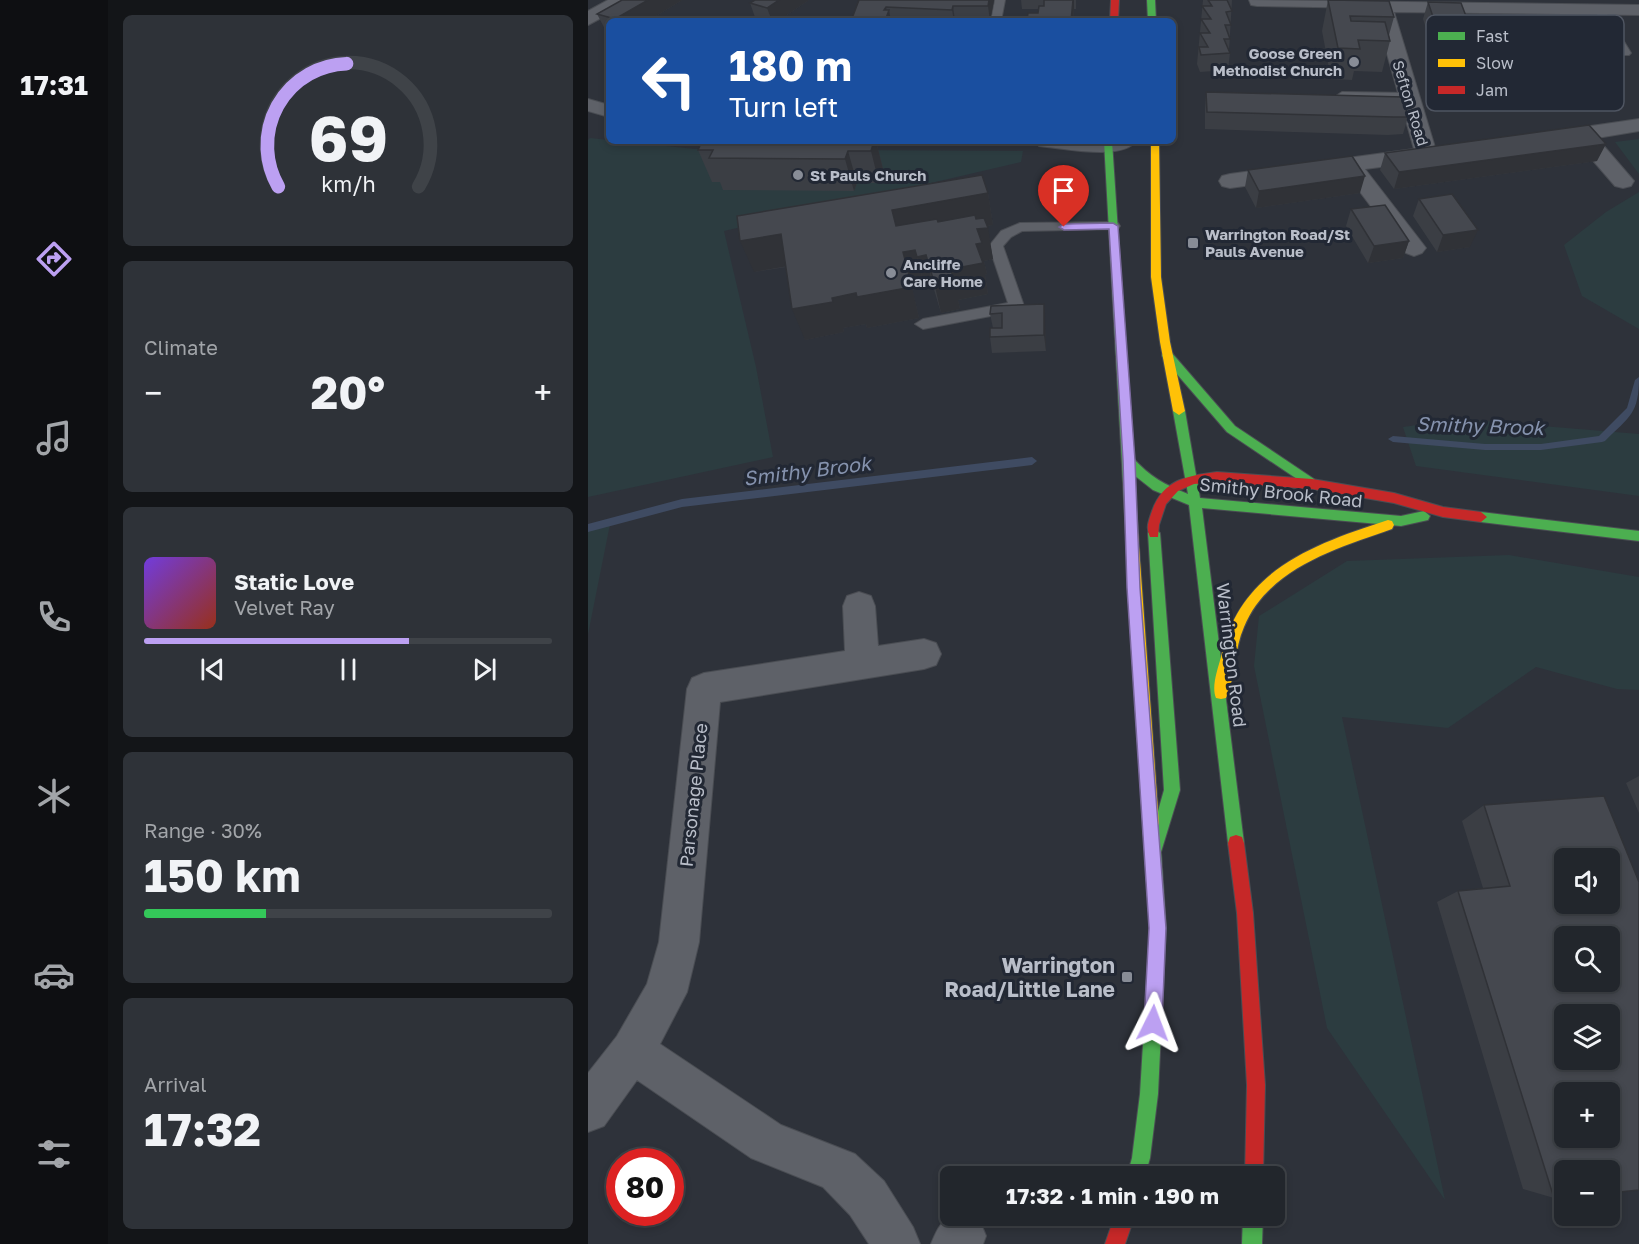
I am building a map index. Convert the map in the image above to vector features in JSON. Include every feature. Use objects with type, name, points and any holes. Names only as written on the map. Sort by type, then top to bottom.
[{"type":"main road","points":[[1114,18],[1115,0]]},
{"type":"main road","points":[[1151,0],[1152,18]]},
{"type":"main road","points":[[1114,144],[1113,226],[1129,460],[1133,579],[1158,928],[1150,1070],[1139,1166]]},
{"type":"main road","name":"Warrington Road","points":[[1155,144],[1157,189],[1154,245],[1157,294],[1167,356],[1185,437],[1220,699],[1245,913],[1256,1085],[1254,1166]]},
{"type":"main road","points":[[1167,356],[1231,429],[1312,484]]},
{"type":"main road","name":"Smithy Brook Road","points":[[1129,460],[1148,482],[1168,494],[1194,502],[1401,521],[1443,512]]},
{"type":"main road","name":"Smithy Brook Road","points":[[1191,480],[1217,477],[1312,484],[1394,498],[1443,512],[1639,536]]},
{"type":"main road","points":[[1154,851],[1172,790],[1153,525],[1161,502],[1182,483],[1191,480]]},
{"type":"main road","points":[[1220,699],[1231,642],[1250,602],[1265,584],[1305,555],[1401,521]]},
{"type":"main road","points":[[1115,1244],[1121,1226]]},
{"type":"main road","points":[[1252,1244],[1253,1226]]},
{"type":"street","points":[[588,19],[621,0]]},
{"type":"street","points":[[1257,1],[1522,4],[1639,10]]},
{"type":"street","name":"Sefton Road","points":[[1230,181],[1426,154],[1382,3]]},
{"type":"street","points":[[1526,141],[1639,125]]},
{"type":"street","points":[[1582,134],[1623,181]]},
{"type":"street","points":[[1426,154],[1449,151]]},
{"type":"street","points":[[1352,165],[1414,248]]},
{"type":"street","points":[[859,606],[862,663]]},
{"type":"street","name":"Parsonage Place","points":[[588,1110],[632,1051],[666,992],[679,942],[704,689],[924,654]]},
{"type":"street","points":[[632,1051],[767,1142],[839,1170],[867,1198],[896,1244]]},
{"type":"lane","points":[[997,18],[1000,0]]},
{"type":"lane","points":[[1599,9],[1603,15]]},
{"type":"lane","points":[[1333,96],[1409,97]]},
{"type":"lane","points":[[923,324],[1017,306],[996,246],[1006,234],[1020,227],[1113,226]]},
{"type":"shaded area","points":[[590,138],[606,140],[606,144],[647,144],[695,149],[1023,151],[1021,162],[724,231],[756,367],[773,457],[588,497],[588,140]]},
{"type":"shaded area","points":[[1639,139],[1639,174],[1615,142]]},
{"type":"shaded area","points":[[1639,192],[1639,329],[1582,296],[1564,245],[1606,212]]},
{"type":"shaded area","points":[[1459,419],[1639,434],[1639,496],[1416,466],[1403,427]]},
{"type":"shaded area","points":[[610,524],[588,634],[588,531]]},
{"type":"shaded area","points":[[1509,555],[1639,577],[1639,690],[1617,689],[1536,667],[1448,728],[1342,717],[1445,1200],[1327,1028],[1254,666],[1259,616],[1347,561]]},
{"type":"building","points":[[622,0],[648,0],[617,18],[597,14]]},
{"type":"building","points":[[755,0],[779,0],[767,8],[750,3]]},
{"type":"building","points":[[859,0],[989,0],[988,6],[953,6],[952,10],[886,7],[884,10],[889,10],[886,18],[852,18]]},
{"type":"building","points":[[1044,0],[1073,0],[1071,18],[1027,18],[1028,13],[1038,13],[1039,6],[1044,6]]},
{"type":"building","points":[[1208,0],[1227,0],[1232,11],[1226,12],[1231,25],[1225,25],[1230,39],[1224,39],[1230,53],[1201,55],[1199,47],[1208,47],[1200,33],[1210,33],[1201,19],[1211,19],[1202,6],[1212,6]]},
{"type":"building","points":[[1328,0],[1389,1],[1394,17],[1350,16],[1351,21],[1385,22],[1390,41],[1358,40],[1360,49],[1338,48]]},
{"type":"building","points":[[1428,2],[1461,3],[1466,15],[1432,15]]},
{"type":"building","points":[[1206,92],[1403,97],[1408,117],[1207,112]]},
{"type":"building","points":[[1589,125],[1606,144],[1399,172],[1385,153]]},
{"type":"building","points":[[701,144],[873,144],[871,151],[848,151],[845,159],[709,158],[713,150],[698,150]]},
{"type":"building","points":[[1352,156],[1365,176],[1259,191],[1248,170]]},
{"type":"building","points":[[982,175],[988,193],[892,210],[896,226],[937,219],[938,222],[975,215],[976,219],[984,218],[988,228],[977,229],[982,243],[976,244],[983,263],[951,269],[953,278],[934,282],[926,255],[917,257],[915,250],[903,252],[912,287],[857,297],[856,293],[832,298],[833,302],[792,309],[781,234],[740,241],[737,216]]},
{"type":"building","points":[[1452,194],[1478,230],[1443,235],[1419,199]]},
{"type":"building","points":[[1385,205],[1409,241],[1374,246],[1351,209]]},
{"type":"building","points":[[1044,304],[1044,335],[990,337],[990,328],[1002,328],[1002,313],[990,314],[991,306]]},
{"type":"building","points":[[1604,796],[1639,882],[1639,1190],[1620,1192],[1620,1160],[1554,1160],[1554,1198],[1458,891],[1510,886],[1484,805]]},
{"type":"waterway","name":"Smithy Brook","points":[[1393,439],[1485,447],[1541,447],[1602,439],[1631,409],[1639,380]]},
{"type":"waterway","name":"Smithy Brook","points":[[588,528],[682,503],[1032,461]]},
{"type":"traffic: fast","points":[[1151,0],[1152,18]]},
{"type":"traffic: fast","points":[[1108,144],[1131,519]]},
{"type":"traffic: fast","points":[[1167,355],[1231,429],[1310,482]]},
{"type":"traffic: fast","points":[[1179,411],[1192,480],[1236,843]]},
{"type":"traffic: fast","points":[[1129,461],[1142,476],[1157,487],[1194,502],[1401,521],[1424,516]]},
{"type":"traffic: fast","points":[[1481,517],[1639,536]]},
{"type":"traffic: fast","points":[[1154,533],[1172,790],[1155,847]]},
{"type":"traffic: fast","points":[[1139,1166],[1149,1094],[1158,928],[1151,824]]},
{"type":"traffic: fast","points":[[1252,1244],[1253,1226]]},
{"type":"traffic: slow","points":[[1155,144],[1156,277],[1165,342],[1179,411]]},
{"type":"traffic: slow","points":[[1131,519],[1151,824]]},
{"type":"traffic: slow","points":[[1221,693],[1228,655],[1237,627],[1253,599],[1268,583],[1286,569],[1325,548],[1388,525]]},
{"type":"traffic: jam","points":[[1114,18],[1115,0]]},
{"type":"traffic: jam","points":[[1154,533],[1153,525],[1161,502],[1174,488],[1192,480],[1217,477],[1312,484],[1394,498],[1443,512],[1481,517]]},
{"type":"traffic: jam","points":[[1236,843],[1245,913],[1256,1085],[1254,1166]]},
{"type":"traffic: jam","points":[[1115,1244],[1121,1226]]},
{"type":"place","name":"Goose Green Methodist Church","points":[[1354,62]]},
{"type":"place","name":"St Pauls Church","points":[[798,175]]},
{"type":"place","name":"Warrington Road/St Pauls Avenue","points":[[1193,243]]},
{"type":"place","name":"Ancliffe Care Home","points":[[891,273]]},
{"type":"place","name":"Warrington Road/Little Lane","points":[[1127,977]]},
{"type":"route","points":[[1064,227],[1113,226],[1129,460],[1131,550],[1158,928],[1153,1023]]}]
